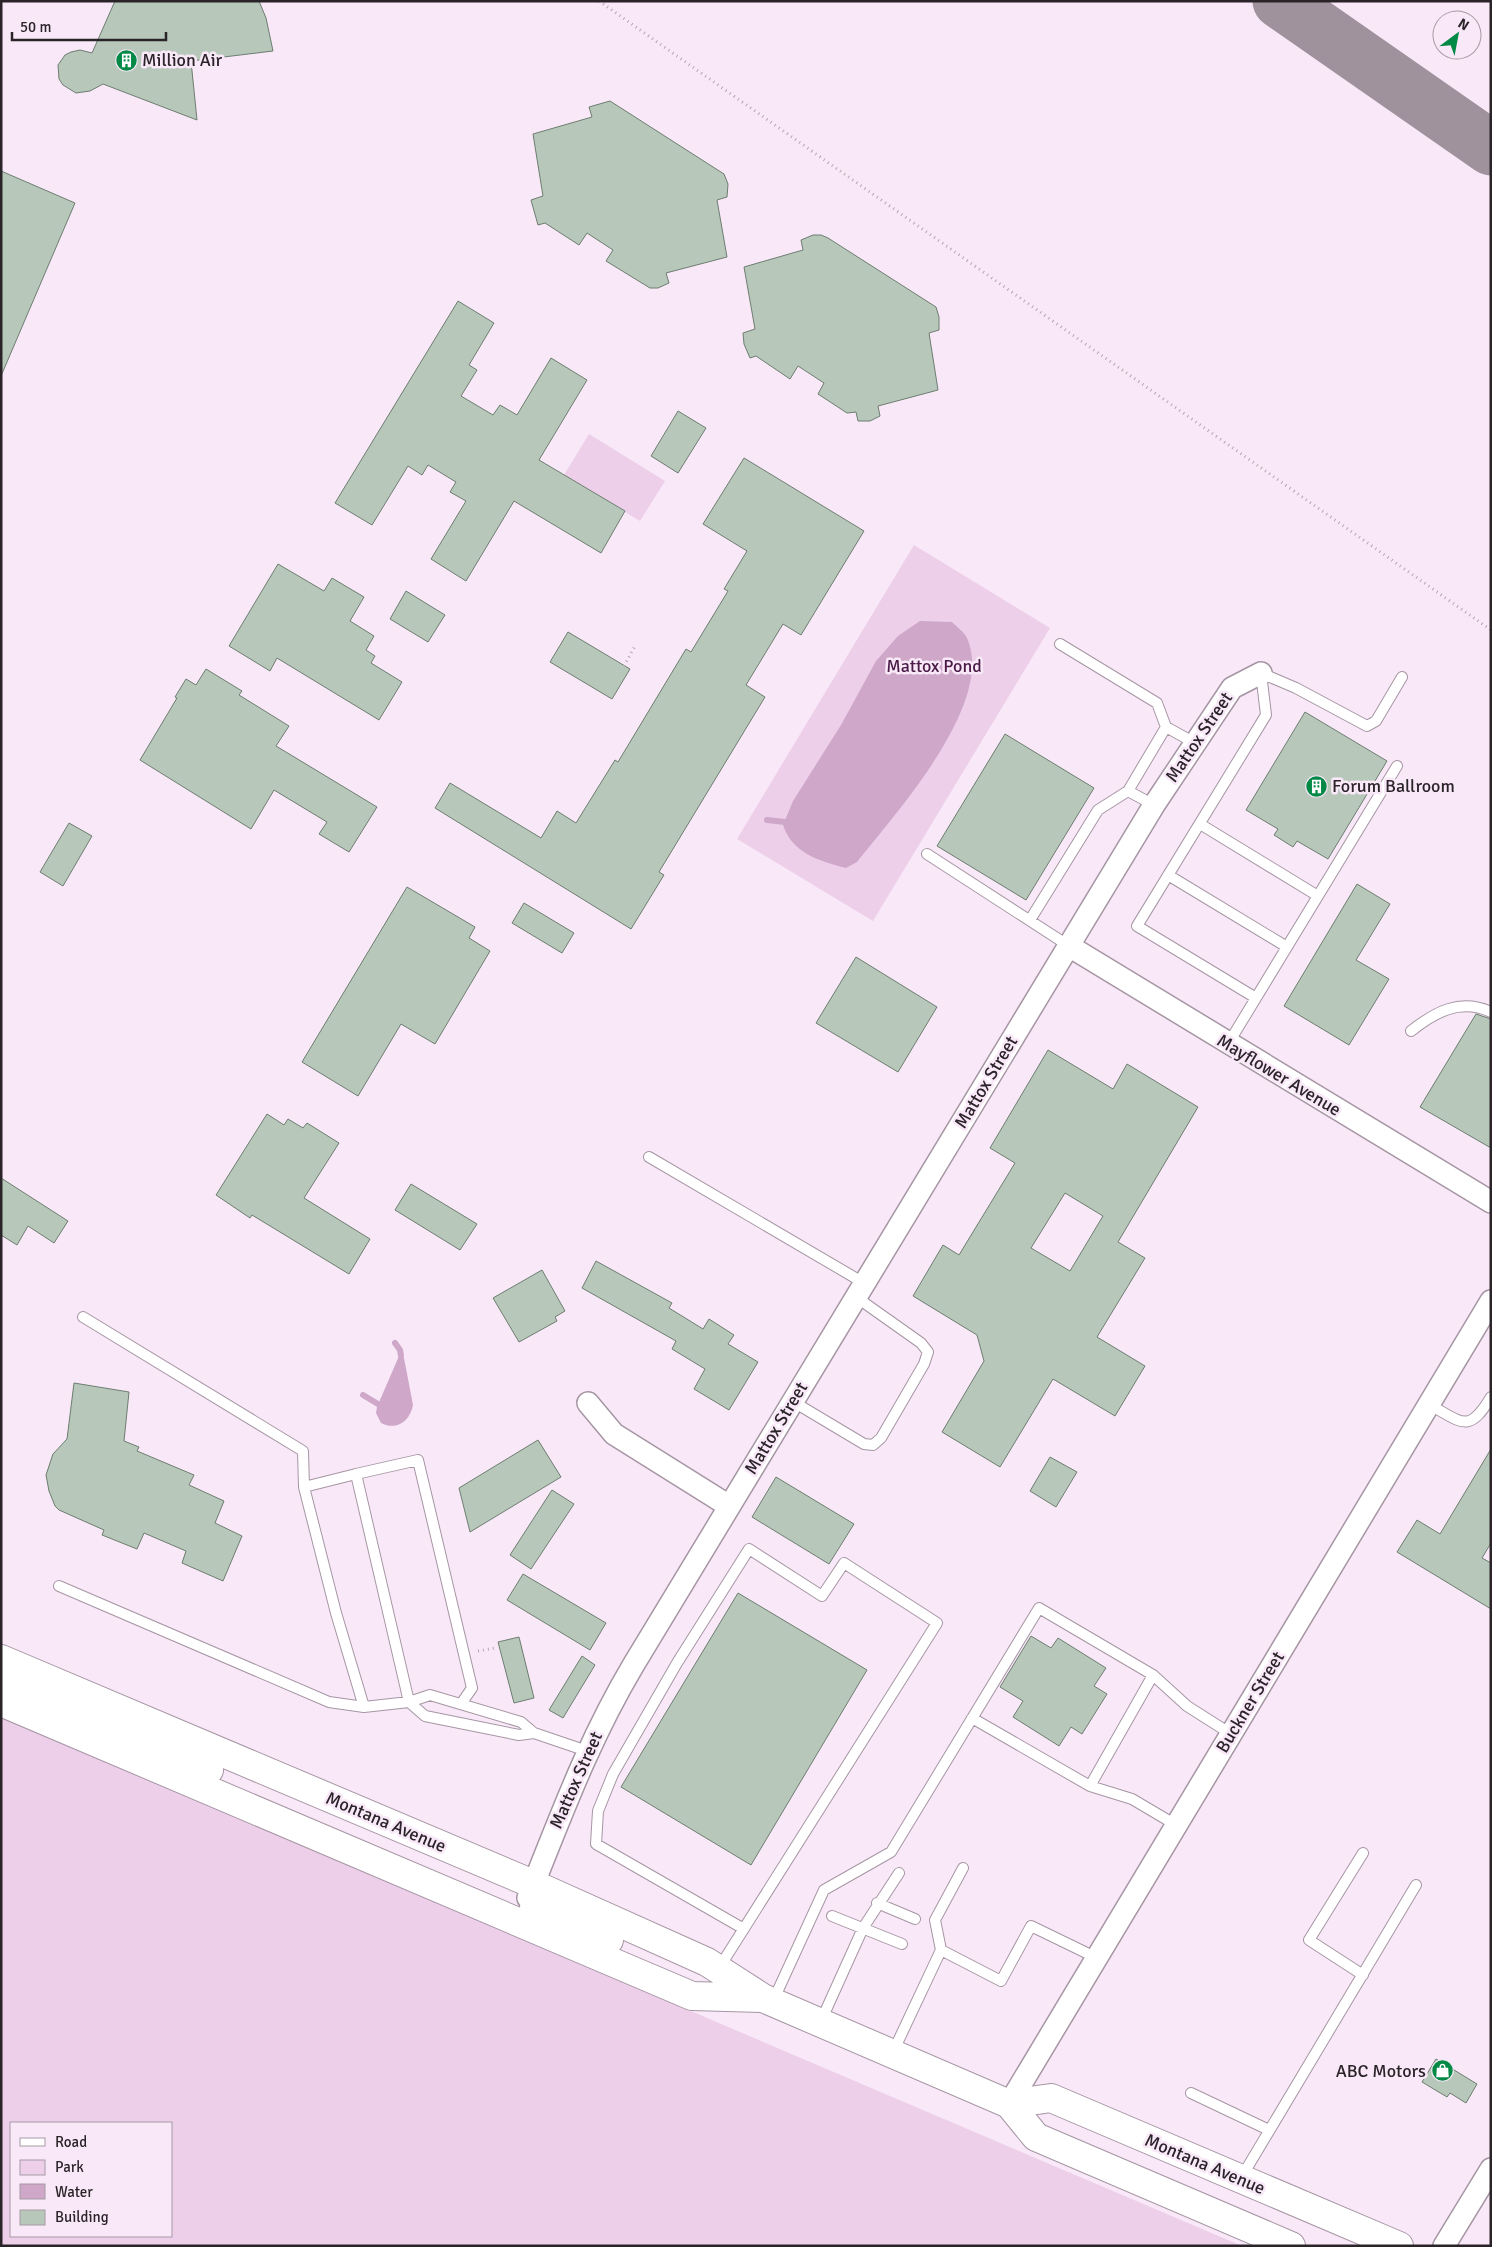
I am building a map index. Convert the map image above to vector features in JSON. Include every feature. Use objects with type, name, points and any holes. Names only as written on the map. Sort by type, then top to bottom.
[{"type":"highway","name":"Montana Avenue","points":[[1,1659],[529,1894],[707,1962],[760,1999],[821,2021],[892,2054],[1009,2104],[1036,2137],[1291,2246]]},
{"type":"highway","points":[[1,1681],[529,1894],[760,1999]]},
{"type":"highway","name":"Montana Avenue","points":[[1,1702],[692,1996],[760,1999]]},
{"type":"highway","name":"Montana Avenue","points":[[1009,2104],[1051,2098],[1399,2246]]},
{"type":"street","name":"Mattox Street","points":[[529,1894],[565,1801],[614,1697],[1154,805],[1232,688],[1260,673]]},
{"type":"street","name":"Mayflower Avenue","points":[[1069,946],[1491,1202]]},
{"type":"street","name":"Buckner Street","points":[[1009,2104],[1491,1301]]},
{"type":"street","points":[[588,1403],[614,1434],[729,1506]]},
{"type":"street","points":[[1444,2246],[1491,2169]]},
{"type":"lane","points":[[1060,644],[1157,703],[1166,727],[1195,743]]},
{"type":"lane","points":[[1260,673],[1296,688],[1367,726],[1376,720],[1402,677]]},
{"type":"lane","points":[[1256,998],[1137,926],[1266,716],[1260,673]]},
{"type":"lane","points":[[1030,920],[1098,810],[1128,790],[1166,727]]},
{"type":"lane","points":[[1228,1044],[1397,766]]},
{"type":"lane","points":[[1128,790],[1154,805]]},
{"type":"lane","points":[[1200,824],[1318,896]]},
{"type":"lane","points":[[927,854],[1069,946]]},
{"type":"lane","points":[[1168,876],[1287,947]]},
{"type":"lane","points":[[1411,1031],[1431,1015],[1445,1009],[1465,1006],[1482,1008],[1491,1012]]},
{"type":"lane","points":[[649,1157],[860,1290],[921,1342],[928,1352],[924,1364],[881,1438],[873,1445],[864,1444],[792,1401]]},
{"type":"lane","points":[[83,1317],[303,1450],[304,1487],[336,1613],[364,1707]]},
{"type":"lane","points":[[1428,1404],[1464,1423],[1472,1422],[1479,1416],[1491,1397]]},
{"type":"lane","points":[[304,1487],[418,1460],[472,1688],[461,1704]]},
{"type":"lane","points":[[356,1474],[409,1702],[425,1716],[518,1736],[534,1732]]},
{"type":"lane","points":[[718,1969],[744,1929],[937,1623],[844,1563],[822,1596],[749,1549],[677,1663],[613,1774],[598,1811],[596,1844],[744,1929]]},
{"type":"lane","points":[[59,1586],[329,1702],[364,1707],[409,1702],[430,1695],[521,1722],[534,1732],[587,1751]]},
{"type":"lane","points":[[760,1999],[824,1890],[891,1852],[1039,1608],[1153,1675],[1187,1706],[1231,1734]]},
{"type":"lane","points":[[1090,1786],[1153,1675]]},
{"type":"lane","points":[[972,1718],[1090,1786],[1132,1799],[1176,1825]]},
{"type":"lane","points":[[1363,1853],[1309,1940],[1363,1974]]},
{"type":"lane","points":[[892,2054],[941,1950],[935,1920],[963,1868]]},
{"type":"lane","points":[[821,2021],[863,1928],[877,1903],[899,1873]]},
{"type":"lane","points":[[1240,2179],[1416,1885]]},
{"type":"lane","points":[[877,1903],[915,1919]]},
{"type":"lane","points":[[832,1916],[902,1944]]},
{"type":"lane","points":[[941,1950],[1001,1981],[1031,1926],[1097,1958]]},
{"type":"lane","points":[[1190,2093],[1269,2130]]},
{"type":"path","points":[[599,1],[1491,630]]},
{"type":"path","points":[[624,666],[635,646]]},
{"type":"green space","points":[[589,434],[665,481],[640,521],[564,475]]},
{"type":"green space","name":"Mattox Pond","points":[[914,545],[1050,628],[873,921],[737,839]]},
{"type":"green space","points":[[1,1717],[1242,2246],[1,2246]]},
{"type":"water","name":"Mattox Pond","points":[[920,621],[952,622],[967,638],[972,664],[967,694],[955,725],[916,787],[857,862],[846,868],[817,859],[800,849],[787,835],[783,825],[793,801],[841,725],[876,661],[898,636]]},
{"type":"water","points":[[399,1356],[404,1358],[413,1405],[406,1420],[392,1426],[381,1423],[376,1413]]},
{"type":"building","name":"Million Air","points":[[115,1],[259,1],[266,18],[273,51],[191,61],[197,120],[103,84],[90,91],[76,93],[63,85],[59,79],[58,65],[65,55],[71,52],[80,50],[92,53]]},
{"type":"building","points":[[610,101],[724,174],[728,184],[727,197],[717,200],[727,257],[666,273],[669,283],[658,288],[650,288],[606,261],[613,250],[587,233],[579,245],[545,223],[538,225],[531,200],[543,196],[533,134],[592,117],[589,107]]},
{"type":"building","points":[[1,171],[75,203],[1,376]]},
{"type":"building","points":[[813,235],[821,235],[828,238],[936,307],[939,317],[939,330],[929,333],[938,390],[878,406],[880,416],[870,421],[858,421],[856,412],[847,413],[818,394],[824,383],[798,366],[790,379],[756,356],[750,358],[744,344],[743,333],[755,329],[744,267],[803,250],[801,240]]},
{"type":"building","points":[[458,301],[494,323],[469,365],[477,370],[461,396],[493,415],[500,405],[517,415],[551,358],[587,380],[539,460],[625,511],[601,553],[514,501],[466,581],[431,559],[466,501],[450,492],[456,482],[428,465],[422,475],[408,466],[372,525],[335,503]]},
{"type":"building","points":[[678,411],[706,428],[678,473],[651,456]]},
{"type":"building","points":[[744,458],[864,531],[801,635],[783,624],[746,685],[765,697],[659,872],[664,875],[631,929],[435,808],[450,783],[541,838],[557,811],[576,823],[615,760],[618,762],[686,649],[691,652],[728,591],[724,589],[747,551],[703,524]]},
{"type":"building","points":[[278,564],[324,591],[332,578],[364,597],[350,621],[374,636],[366,650],[375,656],[371,663],[402,682],[379,720],[277,658],[270,671],[229,646]]},
{"type":"building","points":[[406,591],[445,615],[428,642],[390,619]]},
{"type":"building","points":[[568,632],[630,669],[612,699],[550,662]]},
{"type":"building","points":[[206,669],[242,691],[239,695],[289,726],[276,746],[377,807],[349,852],[319,834],[327,822],[274,790],[251,829],[140,760],[177,698],[175,697],[186,679],[196,685]]},
{"type":"building","name":"Forum Ballroom","points":[[1305,712],[1387,761],[1328,859],[1297,841],[1293,847],[1274,835],[1278,829],[1246,810]]},
{"type":"building","points":[[1005,734],[1094,788],[1026,900],[937,846]]},
{"type":"building","points":[[69,823],[92,836],[63,886],[40,872]]},
{"type":"building","points":[[1357,884],[1390,904],[1356,960],[1389,979],[1349,1045],[1284,1006]]},
{"type":"building","points":[[407,887],[475,927],[469,938],[490,951],[435,1044],[401,1024],[358,1096],[302,1062]]},
{"type":"building","points":[[524,903],[574,933],[562,953],[512,923]]},
{"type":"building","points":[[856,957],[937,1007],[898,1072],[816,1023]]},
{"type":"building","points":[[1476,1014],[1491,1019],[1491,1148],[1420,1107]]},
{"type":"building","points":[[1048,1050],[1113,1089],[1127,1064],[1198,1107],[1118,1242],[1145,1258],[1097,1337],[1145,1366],[1115,1416],[1053,1379],[1000,1467],[942,1432],[984,1361],[977,1335],[913,1296],[943,1245],[959,1255],[1015,1163],[990,1148]],"holes":[[[1065,1193],[1103,1216],[1070,1271],[1031,1248]]]},
{"type":"building","points":[[267,1114],[284,1125],[288,1119],[303,1128],[307,1123],[339,1143],[304,1198],[370,1239],[349,1274],[252,1215],[250,1218],[216,1195]]},
{"type":"building","points":[[1,1178],[68,1221],[54,1243],[28,1226],[17,1245],[1,1235]]},
{"type":"building","points":[[411,1184],[477,1224],[460,1250],[395,1210]]},
{"type":"building","points":[[596,1261],[672,1303],[669,1308],[703,1329],[709,1319],[734,1335],[728,1344],[758,1362],[729,1410],[694,1389],[705,1369],[672,1349],[676,1341],[582,1288]]},
{"type":"building","points":[[542,1270],[565,1311],[555,1317],[557,1321],[519,1342],[493,1298]]},
{"type":"building","points":[[74,1383],[129,1392],[124,1441],[139,1447],[137,1451],[194,1475],[189,1485],[224,1501],[215,1523],[242,1536],[223,1581],[182,1563],[186,1551],[144,1533],[137,1549],[102,1535],[104,1530],[59,1510],[55,1506],[49,1491],[46,1475],[53,1454],[67,1439]]},
{"type":"building","points":[[538,1440],[561,1477],[470,1532],[459,1488]]},
{"type":"building","points":[[1491,1449],[1491,1543],[1482,1558],[1491,1563],[1491,1609],[1397,1552],[1417,1520],[1440,1534]]},
{"type":"building","points":[[1050,1457],[1077,1472],[1056,1507],[1030,1491]]},
{"type":"building","points":[[776,1477],[854,1524],[829,1564],[752,1517]]},
{"type":"building","points":[[552,1490],[574,1504],[531,1569],[510,1555]]},
{"type":"building","points":[[523,1574],[606,1623],[590,1650],[507,1600]]},
{"type":"building","points":[[738,1593],[867,1670],[751,1865],[621,1787]]},
{"type":"building","points":[[1031,1636],[1051,1648],[1058,1638],[1106,1668],[1094,1686],[1107,1694],[1082,1734],[1071,1727],[1059,1746],[1013,1717],[1023,1701],[1000,1687]]},
{"type":"building","points":[[519,1637],[534,1698],[514,1703],[498,1642]]},
{"type":"building","points":[[582,1656],[595,1665],[563,1718],[549,1710]]},
{"type":"building","name":"ABC Motors","points":[[1436,2059],[1477,2084],[1466,2103],[1450,2093],[1447,2097],[1422,2082]]},
{"type":"waterway","points":[[767,820],[785,822]]},
{"type":"waterway","points":[[395,1343],[400,1350],[401,1356]]},
{"type":"waterway","points":[[363,1395],[378,1404]]},
{"type":"taxiway","points":[[1280,1],[1491,148]]},
{"type":"place","name":"Million Air","points":[[126,60]]},
{"type":"place","name":"Forum Ballroom","points":[[1316,786]]},
{"type":"place","name":"ABC Motors","points":[[1442,2071]]}]
